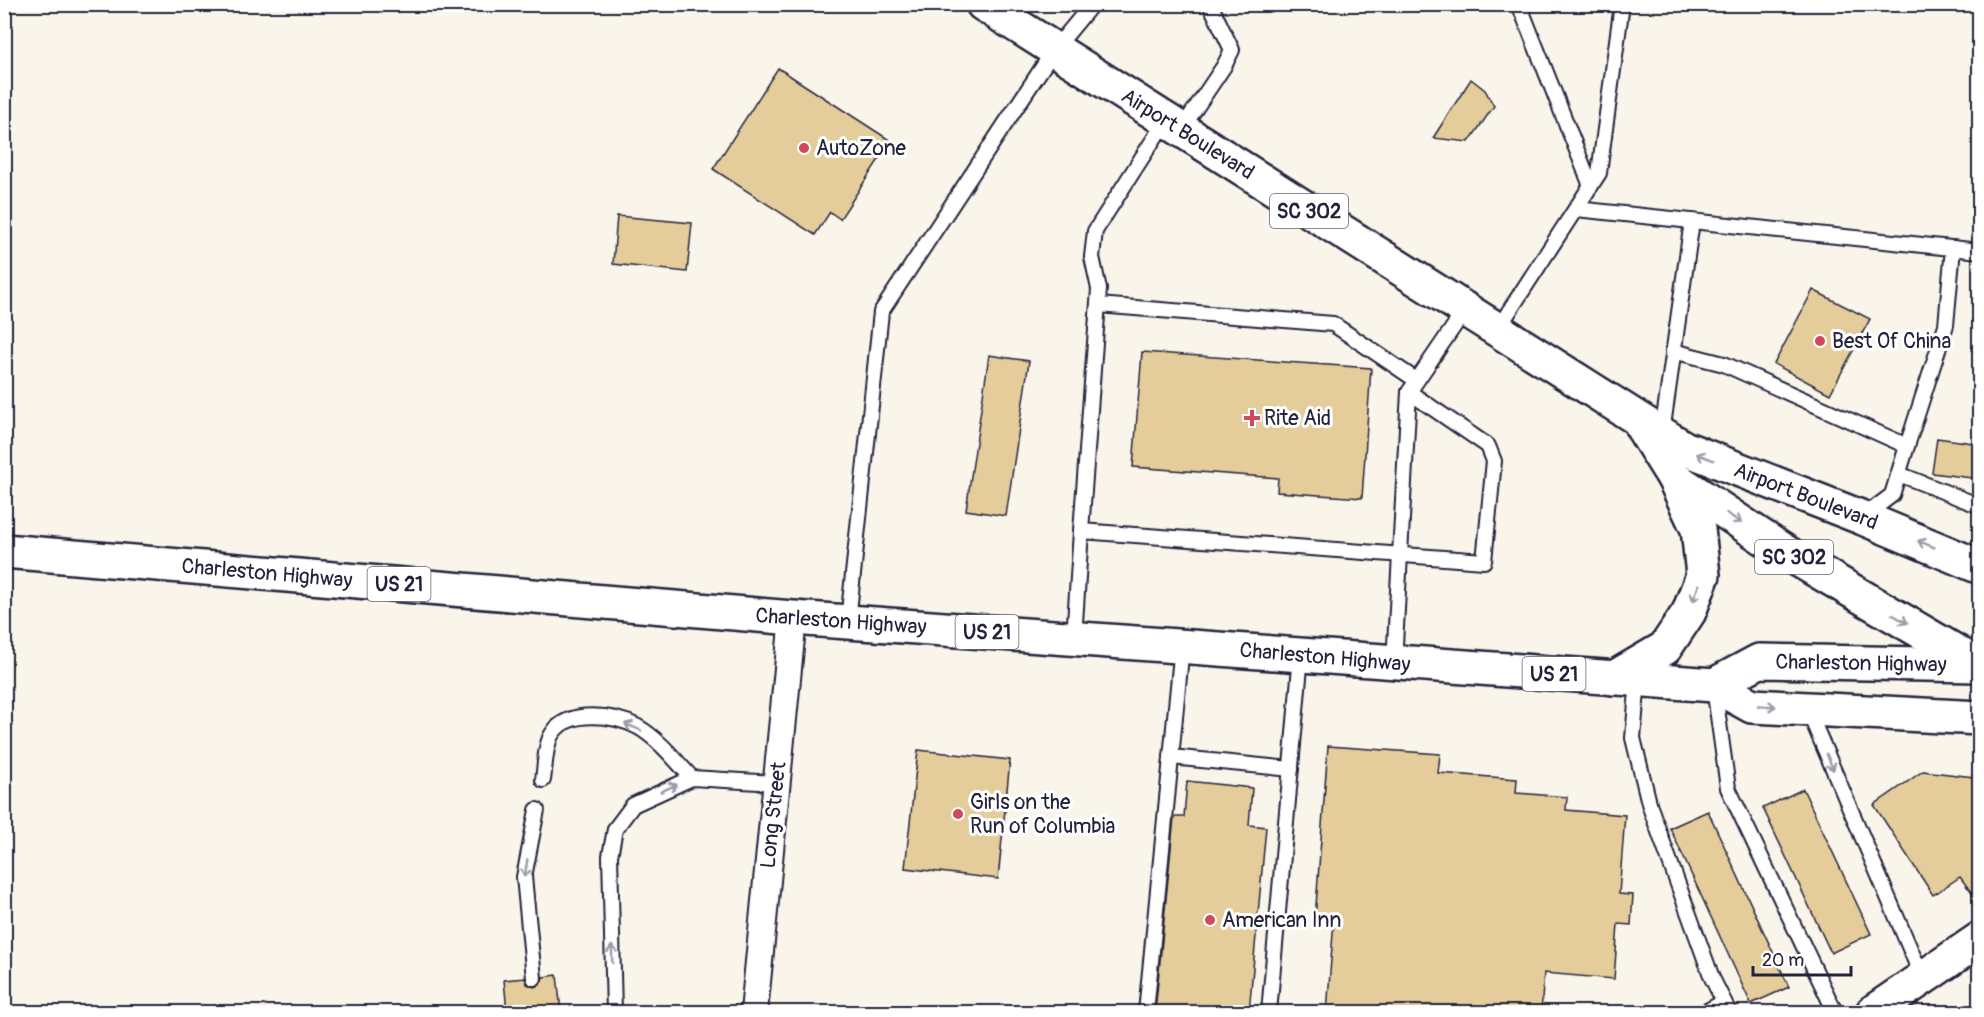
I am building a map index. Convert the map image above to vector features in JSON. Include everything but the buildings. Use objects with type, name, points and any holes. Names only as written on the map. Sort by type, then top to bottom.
[{"type":"main road","name":"Airport Boulevard","points":[[983,4],[1684,448],[1863,518],[1980,567]]},
{"type":"main road","name":"Airport Boulevard","points":[[1649,426],[1674,478],[1782,550],[1979,665]]},
{"type":"main road","points":[[1626,678],[1665,648],[1689,612],[1703,574],[1698,529],[1674,478]]},
{"type":"main road","name":"Charleston Highway","points":[[4,551],[793,618],[1714,685],[1752,706],[1980,718]]},
{"type":"main road","name":"Charleston Highway","points":[[1714,685],[1759,661],[1979,665]]},
{"type":"main road","points":[[1873,1012],[1980,939]]},
{"type":"street","name":"Long Street","points":[[754,1012],[793,618]]},
{"type":"lane","points":[[848,621],[880,312],[1054,50],[1092,4]]},
{"type":"lane","points":[[1074,638],[1099,288],[1092,257],[1095,231],[1173,125],[1224,66],[1232,50],[1210,4]]},
{"type":"lane","points":[[1519,4],[1591,186]]},
{"type":"lane","points":[[1497,330],[1599,173],[1622,4]]},
{"type":"lane","points":[[1576,209],[1980,251]]},
{"type":"lane","points":[[1649,426],[1673,351],[1692,221]]},
{"type":"lane","points":[[1863,518],[1892,495],[1899,474],[1946,324],[1953,248]]},
{"type":"lane","points":[[1081,531],[1484,561],[1494,462],[1488,446],[1334,324],[1098,305]]},
{"type":"lane","points":[[1394,663],[1399,556],[1413,386],[1465,310]]},
{"type":"lane","points":[[1673,351],[1724,364],[1907,446]]},
{"type":"lane","points":[[1899,474],[1980,506]]},
{"type":"lane","points":[[1146,1012],[1182,646]]},
{"type":"lane","points":[[1269,1012],[1301,655]]},
{"type":"lane","points":[[1626,678],[1633,738],[1650,807],[1712,978],[1727,1007],[1705,1012]]},
{"type":"lane","points":[[1714,685],[1728,788],[1835,1012]]},
{"type":"lane","points":[[1807,708],[1923,979]]},
{"type":"lane","points":[[543,780],[551,734],[569,719],[587,716],[637,727],[667,750],[692,778]]},
{"type":"lane","points":[[1170,757],[1291,769]]},
{"type":"lane","points":[[614,1012],[610,856],[615,829],[633,805],[692,778],[777,783]]},
{"type":"lane","points":[[534,978],[524,876],[537,810]]},
{"type":"place","name":"AutoZone","points":[[804,148]]},
{"type":"place","name":"Best Of China","points":[[1820,341]]},
{"type":"place","name":"Rite Aid","points":[[1252,418]]},
{"type":"place","name":"Girls on the Run of Columbia","points":[[958,814]]},
{"type":"place","name":"American Inn","points":[[1210,920]]}]
